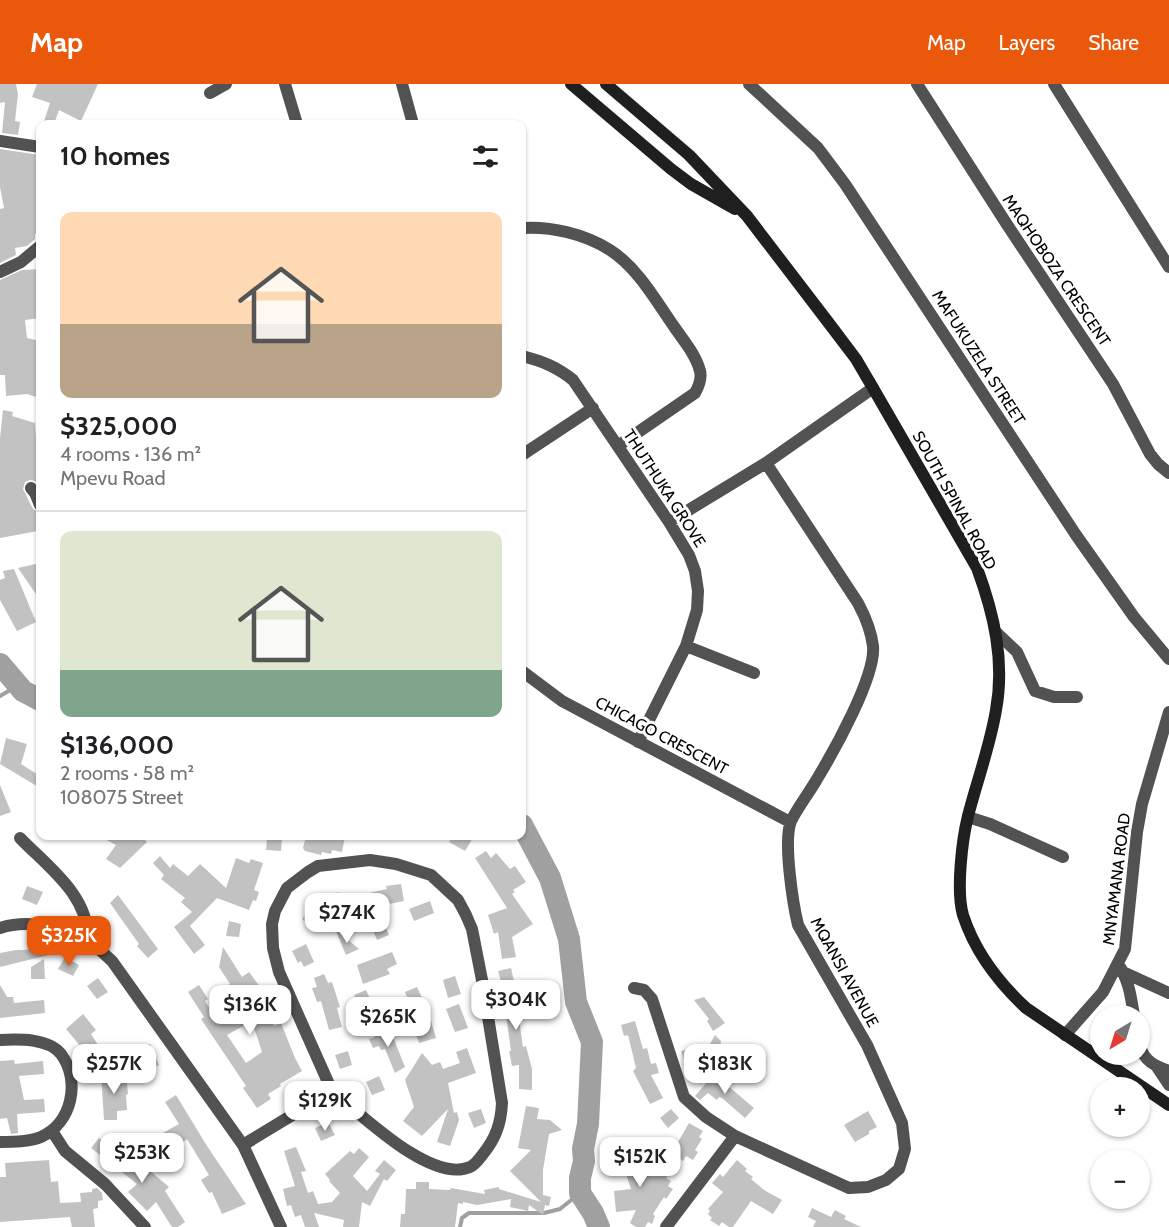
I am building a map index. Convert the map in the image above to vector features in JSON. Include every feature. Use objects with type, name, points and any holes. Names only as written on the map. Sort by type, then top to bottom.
[{"type":"street","points":[[210,93],[226,84]]},
{"type":"street","points":[[285,84],[296,120]]},
{"type":"street","points":[[402,84],[412,120]]},
{"type":"street","name":"SOUTH SPINAL ROAD","points":[[571,84],[691,184],[747,216]]},
{"type":"street","name":"SOUTH SPINAL ROAD","points":[[606,84],[689,155],[747,216],[842,340],[873,388],[977,568],[988,598],[996,633],[998,657],[996,710],[968,818],[960,880],[963,913],[984,960],[1010,993],[1026,1008],[1169,1106]]},
{"type":"street","name":"MAFUKUZELA STREET","points":[[749,84],[818,148],[845,184],[1076,534],[1134,617],[1169,659]]},
{"type":"street","name":"MAQHOBOZA CRESCENT","points":[[917,84],[1113,384],[1150,454],[1169,473]]},
{"type":"street","points":[[1054,84],[1169,267]]},
{"type":"street","points":[[0,141],[36,146]]},
{"type":"street","points":[[526,228],[560,231],[588,239],[610,250],[643,282],[695,358],[701,374],[695,393],[618,446]]},
{"type":"street","points":[[0,272],[21,262],[36,249]]},
{"type":"street","name":"THUTHUKA GROVE","points":[[526,357],[541,360],[559,369],[573,380],[669,522],[689,555],[695,571],[698,591],[697,610],[687,646],[638,742]]},
{"type":"street","points":[[669,522],[766,463],[873,388]]},
{"type":"street","points":[[526,452],[593,408]]},
{"type":"street","points":[[766,463],[858,603],[868,624],[873,646],[872,663],[866,683],[828,761],[790,822]]},
{"type":"street","points":[[31,489],[36,495]]},
{"type":"street","points":[[996,633],[1017,652],[1035,691],[1054,697],[1077,697]]},
{"type":"street","points":[[687,646],[754,673]]},
{"type":"street","name":"CHICAGO CRESCENT","points":[[526,674],[562,701],[790,822]]},
{"type":"street","name":"MNYAMANA ROAD","points":[[1065,1035],[1121,969],[1142,804],[1168,717]]},
{"type":"street","points":[[968,818],[990,824],[1063,857]]},
{"type":"street","name":"MQANSI AVENUE","points":[[634,988],[644,990],[652,999],[684,1097],[706,1117],[735,1136],[849,1188],[868,1187],[886,1180],[899,1168],[905,1149],[902,1123],[867,1045],[798,925],[793,904],[788,837],[790,822]]},
{"type":"street","points":[[20,838],[68,888],[80,904],[86,915],[87,940]]},
{"type":"street","points":[[370,860],[396,864],[430,875],[458,900],[472,929],[502,1103],[501,1122],[495,1136],[486,1152],[470,1167],[451,1169],[434,1166],[388,1136],[332,1091],[279,972],[273,948],[272,924],[275,910],[287,888],[318,866],[370,860]]},
{"type":"street","points":[[0,928],[33,924],[57,928],[87,940],[112,961],[243,1145],[281,1227]]},
{"type":"street","points":[[1121,969],[1169,993]]},
{"type":"street","points":[[1121,969],[1131,1005]]},
{"type":"street","points":[[0,1040],[21,1039],[45,1044],[60,1054],[70,1075],[72,1095],[67,1113],[52,1131],[27,1141],[0,1142]]},
{"type":"street","points":[[1150,1061],[1163,1069],[1169,1085]]},
{"type":"street","points":[[243,1145],[332,1091]]},
{"type":"street","points":[[52,1131],[65,1151],[105,1185],[145,1227]]},
{"type":"street","points":[[666,1227],[735,1136]]},
{"type":"building","points":[[0,84],[16,84],[18,94],[15,121],[20,122],[18,135],[2,133],[5,102],[0,103]]},
{"type":"building","points":[[37,84],[98,84],[81,120],[59,110],[55,120],[44,120],[50,103],[32,97]]},
{"type":"building","points":[[0,149],[36,154],[35,239],[27,246],[15,248],[16,255],[0,263],[0,209],[4,208],[0,187]]},
{"type":"building","points":[[36,269],[36,319],[25,320],[27,338],[36,340],[36,397],[27,394],[6,396],[5,375],[0,375],[0,280],[22,270]]},
{"type":"building","points":[[3,410],[13,412],[12,416],[35,423],[36,482],[30,480],[25,482],[23,489],[36,511],[36,531],[0,538],[0,438]]},
{"type":"building","points":[[36,564],[36,594],[18,568]]},
{"type":"building","points":[[14,569],[36,622],[17,631],[0,600],[0,580],[5,578],[3,571]]},
{"type":"building","points":[[6,738],[27,744],[21,764],[36,773],[36,786],[0,764]]},
{"type":"building","points":[[0,785],[11,812],[0,816]]},
{"type":"building","points":[[107,840],[145,840],[147,842],[120,868],[106,859],[116,845]]},
{"type":"building","points":[[267,840],[282,840],[281,851],[266,850]]},
{"type":"building","points":[[305,840],[344,840],[342,852],[332,850],[331,854],[322,852],[321,855],[305,851],[303,848]]},
{"type":"building","points":[[450,840],[472,840],[465,851],[449,842]]},
{"type":"building","points":[[486,851],[491,858],[496,853],[510,869],[515,866],[526,882],[513,890],[515,892],[512,894],[533,924],[512,937],[516,957],[502,959],[498,932],[494,934],[488,915],[507,908],[475,858]]},
{"type":"building","points":[[160,856],[170,868],[173,864],[188,876],[200,864],[226,888],[236,858],[249,863],[251,859],[263,863],[254,890],[259,892],[256,901],[253,900],[249,910],[217,898],[190,926],[205,945],[194,954],[174,927],[192,912],[181,902],[185,898],[161,879],[164,875],[153,863]]},
{"type":"building","points":[[401,884],[404,901],[350,912],[351,915],[338,921],[326,899],[338,892],[342,899]]},
{"type":"building","points":[[27,886],[43,892],[37,905],[22,899]]},
{"type":"building","points":[[118,895],[158,949],[148,958],[137,946],[139,944],[110,903]]},
{"type":"building","points":[[430,901],[434,913],[414,921],[409,909]]},
{"type":"building","points":[[311,909],[322,919],[314,929],[302,919]]},
{"type":"building","points":[[229,921],[241,924],[239,937],[226,936]]},
{"type":"building","points":[[383,921],[389,935],[377,940],[371,926]]},
{"type":"building","points":[[335,929],[359,949],[346,955]]},
{"type":"building","points":[[306,944],[314,962],[304,967],[301,961],[298,963],[292,951]]},
{"type":"building","points":[[223,947],[242,977],[249,972],[260,987],[268,1010],[271,1010],[269,1011],[274,1026],[281,1023],[302,1071],[280,1084],[281,1086],[268,1094],[271,1099],[257,1108],[243,1088],[246,1086],[201,1019],[204,1017],[188,992],[199,985],[208,999],[205,1001],[219,1023],[229,1015],[243,1013],[240,1008],[242,1007],[228,985],[230,984],[219,967]],"holes":[[[252,1021],[262,1052],[246,1063],[227,1035]]]},
{"type":"building","points":[[57,949],[57,953],[0,967],[0,953],[16,950]]},
{"type":"building","points":[[392,952],[397,964],[387,969],[390,974],[363,984],[357,965]]},
{"type":"building","points":[[65,957],[79,965],[73,976],[58,969]]},
{"type":"building","points":[[44,959],[45,979],[31,979],[31,967]]},
{"type":"building","points":[[511,968],[517,994],[523,1047],[526,1046],[532,1069],[532,1090],[519,1089],[519,1065],[512,1066],[509,1051],[511,1051],[502,985],[498,971]]},
{"type":"building","points":[[324,974],[328,983],[332,982],[340,1007],[337,1008],[342,1027],[329,1030],[321,1001],[317,1002],[312,988],[317,987],[314,978]]},
{"type":"building","points":[[455,976],[461,994],[448,998],[443,980]]},
{"type":"building","points":[[98,978],[108,992],[97,999],[87,986]]},
{"type":"building","points":[[0,985],[7,997],[13,997],[14,1003],[44,1000],[45,1013],[0,1018]]},
{"type":"building","points":[[417,987],[428,1011],[436,1038],[419,1043],[410,1016],[414,1015],[405,992]]},
{"type":"building","points":[[366,990],[375,1010],[363,1015],[354,995]]},
{"type":"building","points":[[704,997],[725,1023],[713,1031],[707,1021],[709,1019],[694,1000]]},
{"type":"building","points":[[459,1004],[468,1028],[455,1032],[446,1009]]},
{"type":"building","points":[[83,1014],[96,1030],[91,1034],[103,1053],[93,1061],[66,1029]]},
{"type":"building","points":[[635,1021],[643,1049],[647,1048],[651,1064],[656,1063],[659,1073],[651,1075],[663,1098],[650,1104],[633,1071],[636,1068],[628,1035],[624,1036],[621,1025]]},
{"type":"building","points":[[389,1027],[405,1067],[395,1073],[385,1049],[381,1050],[379,1046],[373,1048],[369,1039],[375,1037],[373,1034]]},
{"type":"building","points":[[715,1035],[721,1041],[720,1047],[724,1056],[707,1068],[710,1070],[695,1074],[691,1062],[685,1063],[681,1051],[710,1044]]},
{"type":"building","points":[[150,1044],[159,1065],[144,1072],[135,1051]]},
{"type":"building","points":[[467,1048],[476,1073],[448,1083],[454,1113],[457,1112],[459,1120],[450,1146],[437,1142],[448,1109],[422,1136],[403,1121],[414,1107],[405,1080],[422,1053],[432,1065],[440,1062],[443,1069],[460,1063],[456,1052]]},
{"type":"building","points":[[348,1051],[352,1065],[340,1069],[335,1055]]},
{"type":"building","points":[[14,1060],[15,1064],[43,1061],[44,1074],[19,1076],[24,1100],[44,1099],[45,1112],[17,1114],[18,1133],[11,1134],[7,1118],[0,1119],[0,1061]]},
{"type":"building","points":[[114,1073],[114,1075],[126,1074],[127,1110],[117,1111],[117,1120],[104,1120],[101,1074]]},
{"type":"building","points":[[714,1074],[754,1108],[745,1118],[722,1098],[719,1097],[717,1100],[708,1093],[700,1100],[695,1096]]},
{"type":"building","points":[[379,1076],[385,1090],[372,1095],[366,1082]]},
{"type":"building","points":[[176,1095],[246,1204],[222,1214],[212,1192],[209,1193],[201,1180],[209,1175],[187,1139],[173,1150],[166,1140],[163,1133],[179,1124],[165,1102]]},
{"type":"building","points":[[526,1106],[539,1108],[537,1119],[550,1120],[562,1130],[549,1134],[543,1170],[543,1195],[551,1197],[549,1206],[545,1205],[543,1215],[529,1205],[528,1211],[510,1207],[511,1199],[477,1205],[463,1202],[463,1204],[458,1203],[455,1227],[400,1227],[401,1214],[405,1214],[406,1189],[416,1189],[416,1182],[429,1182],[429,1189],[450,1190],[451,1188],[485,1194],[484,1190],[499,1187],[499,1189],[541,1202],[510,1171],[531,1150],[518,1148]]},
{"type":"building","points":[[481,1109],[486,1123],[474,1128],[468,1113]]},
{"type":"building","points":[[671,1109],[679,1118],[668,1128],[660,1118]]},
{"type":"building","points":[[868,1111],[877,1127],[855,1142],[844,1125]]},
{"type":"building","points":[[328,1122],[335,1135],[321,1141],[315,1128]]},
{"type":"building","points":[[689,1123],[703,1131],[699,1137],[702,1139],[695,1150],[698,1152],[693,1160],[686,1156],[683,1161],[671,1154]]},
{"type":"building","points":[[99,1138],[145,1174],[149,1170],[169,1187],[165,1191],[185,1222],[178,1227],[172,1227],[156,1202],[147,1211],[128,1192],[137,1184],[91,1148]]},
{"type":"building","points":[[624,1146],[639,1155],[637,1159],[658,1173],[659,1170],[668,1175],[666,1178],[671,1181],[668,1186],[673,1189],[666,1199],[664,1197],[653,1214],[655,1216],[652,1224],[648,1222],[645,1227],[636,1227],[630,1223],[636,1210],[616,1212],[614,1191],[631,1189],[626,1174],[612,1165]]},
{"type":"building","points":[[296,1147],[306,1171],[301,1172],[308,1193],[313,1191],[318,1204],[332,1202],[340,1193],[325,1174],[350,1151],[354,1154],[359,1148],[369,1157],[353,1176],[367,1191],[380,1174],[375,1171],[384,1160],[396,1170],[387,1181],[384,1179],[370,1206],[362,1202],[359,1227],[343,1227],[344,1220],[314,1213],[319,1227],[305,1227],[301,1215],[295,1217],[291,1205],[287,1206],[283,1189],[295,1186],[284,1151]]},
{"type":"building","points":[[49,1160],[51,1182],[58,1181],[60,1203],[81,1202],[80,1193],[92,1192],[92,1189],[97,1188],[102,1193],[103,1200],[98,1201],[98,1208],[93,1209],[95,1227],[72,1227],[70,1217],[0,1222],[0,1177],[6,1177],[5,1163]]},
{"type":"building","points":[[737,1160],[753,1177],[751,1179],[764,1190],[782,1200],[773,1214],[751,1201],[733,1227],[722,1222],[719,1226],[710,1220],[712,1218],[708,1214],[710,1211],[708,1209],[723,1192],[712,1183],[720,1174],[723,1177]]},
{"type":"building","points":[[812,1208],[831,1217],[835,1210],[846,1216],[844,1219],[861,1227],[813,1227],[816,1221],[808,1217]]},
{"type":"waterway","points":[[0,664],[23,691],[36,698]]},
{"type":"waterway","points":[[0,696],[17,686]]},
{"type":"waterway","points":[[526,833],[550,878],[569,939],[576,1002],[592,1042],[588,1124],[583,1149],[584,1161],[580,1178],[580,1193],[599,1227]]},
{"type":"waterway","points":[[460,1227],[462,1218],[469,1213],[544,1213],[560,1209],[580,1193]]}]
